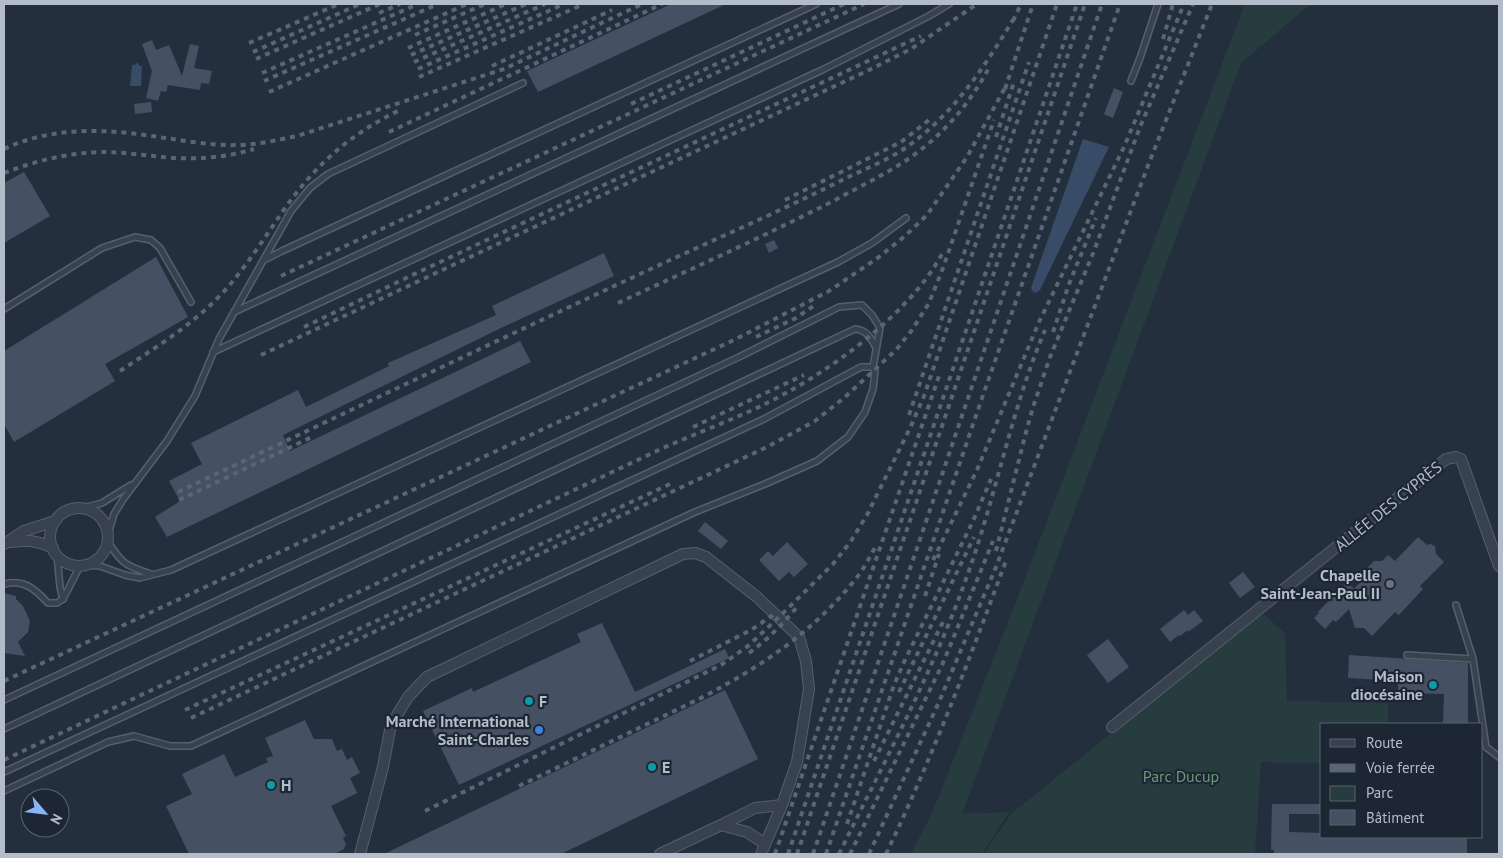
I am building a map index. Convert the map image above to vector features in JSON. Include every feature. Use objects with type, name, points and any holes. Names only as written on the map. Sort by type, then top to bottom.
[{"type":"street","name":"ALLÉE DES CYPRÈS","points":[[1112,727],[1446,459],[1456,457],[1461,459],[1499,566]]},
{"type":"street","points":[[5,543],[40,542],[55,552],[63,561],[71,565],[84,565],[101,556],[108,538],[106,525],[92,511],[83,508],[67,510],[55,521],[51,530],[50,539],[55,552]]},
{"type":"street","points":[[5,543],[24,531],[55,521]]},
{"type":"street","points":[[360,854],[383,767],[391,725],[408,696],[427,677],[683,554],[695,553],[706,557],[757,597],[799,637],[806,660],[809,689],[796,762],[782,805],[761,854]]},
{"type":"street","points":[[660,854],[755,808],[782,805]]},
{"type":"street","points":[[721,825],[747,832],[765,844]]},
{"type":"lane","points":[[264,261],[816,4]]},
{"type":"lane","points":[[234,312],[899,4]]},
{"type":"lane","points":[[213,352],[822,70],[949,4]]},
{"type":"lane","points":[[1130,81],[1140,58],[1158,4]]},
{"type":"lane","points":[[151,574],[129,566],[118,559],[108,538],[114,514],[167,441],[195,396],[219,339],[291,210],[310,188],[328,174],[523,83]]},
{"type":"lane","points":[[4,584],[13,582],[31,587],[48,603],[57,603],[63,599],[84,565],[100,566],[125,576],[140,578],[171,570],[838,262],[872,243],[906,218]]},
{"type":"lane","points":[[4,309],[102,248],[135,237],[151,240],[160,248],[191,302]]},
{"type":"lane","points":[[4,700],[730,361],[839,306],[862,305],[872,314],[880,328],[873,367],[875,371],[873,389],[864,412],[848,437],[817,461],[695,512],[191,746],[170,746],[134,736],[108,742],[4,791]]},
{"type":"lane","points":[[4,729],[855,329],[862,330],[870,336],[876,348]]},
{"type":"lane","points":[[4,772],[764,419],[861,367],[873,367]]},
{"type":"lane","points":[[83,508],[102,503],[136,482]]},
{"type":"lane","points":[[55,552],[63,599]]},
{"type":"lane","points":[[1456,605],[1473,659],[1482,723]]},
{"type":"lane","points":[[1407,655],[1473,659]]},
{"type":"lane","points":[[1483,727],[1486,747],[1499,756]]},
{"type":"green space","points":[[1245,4],[1324,4],[1307,7],[1241,63],[962,814],[1009,812],[982,854],[911,854],[932,813],[1011,615]]},
{"type":"green space","name":"Parc Ducup","points":[[1261,612],[1285,633],[1287,701],[1388,703],[1388,723],[1320,723],[1320,763],[1261,762],[1255,854],[984,854],[1011,814]]},
{"type":"water","points":[[137,63],[139,66],[142,66],[141,86],[130,86],[132,65]]},
{"type":"water","points":[[1083,139],[1109,147],[1040,290],[1035,293],[1031,288]]},
{"type":"building","points":[[671,4],[726,4],[538,92],[527,71]]},
{"type":"building","points":[[152,40],[156,50],[169,45],[182,76],[190,44],[199,46],[194,68],[212,71],[209,84],[201,83],[200,90],[168,85],[166,92],[161,91],[158,101],[146,98],[152,71],[142,44]]},
{"type":"building","points":[[1114,88],[1123,92],[1113,118],[1104,114]]},
{"type":"building","points":[[151,102],[152,112],[135,114],[134,104]]},
{"type":"building","points":[[24,172],[50,216],[4,243],[4,183]]},
{"type":"building","points":[[774,240],[778,248],[769,253],[765,244]]},
{"type":"building","points":[[604,253],[614,276],[501,328],[283,435],[290,451],[520,341],[531,362],[167,537],[155,517],[180,501],[169,481],[202,464],[191,443],[298,390],[306,407],[389,366],[388,363],[496,315],[492,306]]},
{"type":"building","points":[[156,257],[188,317],[105,364],[115,381],[14,442],[4,424],[4,351]]},
{"type":"building","points":[[705,522],[728,541],[721,549],[698,531]]},
{"type":"building","points":[[1418,537],[1427,545],[1435,546],[1436,554],[1444,562],[1420,586],[1423,589],[1399,615],[1395,612],[1372,636],[1364,628],[1355,628],[1349,609],[1336,622],[1333,620],[1325,629],[1314,618],[1347,582],[1354,589],[1368,574],[1368,567],[1374,561],[1382,561],[1388,555],[1395,561]]},
{"type":"building","points":[[787,542],[808,564],[794,577],[789,572],[779,581],[759,560],[768,551],[773,556]]},
{"type":"building","points":[[1243,572],[1255,587],[1240,598],[1229,583]]},
{"type":"building","points":[[4,593],[16,596],[30,621],[28,632],[18,642],[25,656],[4,653]]},
{"type":"building","points":[[1184,610],[1188,615],[1194,610],[1203,621],[1170,642],[1160,629]]},
{"type":"building","name":"F","points":[[602,623],[635,692],[725,649],[729,658],[459,785],[423,711],[472,688],[473,692],[581,642],[577,634]]},
{"type":"building","points":[[1108,639],[1129,667],[1108,683],[1087,655]]},
{"type":"building","name":"Maison diocésaine","points":[[1349,655],[1468,663],[1468,723],[1443,723],[1444,694],[1398,693],[1398,681],[1348,678]]},
{"type":"building","name":"E","points":[[725,690],[758,759],[561,854],[384,854]]},
{"type":"building","name":"H","points":[[305,720],[314,739],[332,739],[337,751],[342,749],[347,760],[352,757],[360,773],[350,778],[357,793],[331,806],[346,836],[343,838],[346,844],[344,849],[334,854],[189,854],[166,806],[192,794],[182,774],[224,754],[235,777],[268,762],[266,758],[273,756],[265,738]]},
{"type":"building","points":[[1272,804],[1320,804],[1320,814],[1289,814],[1289,832],[1320,833],[1320,838],[1467,838],[1467,854],[1274,854],[1274,850],[1271,850]]},
{"type":"railway","points":[[249,43],[339,4]]},
{"type":"railway","points":[[253,52],[360,4]]},
{"type":"railway","points":[[256,59],[380,4]]},
{"type":"railway","points":[[379,13],[400,4]]},
{"type":"railway","points":[[262,73],[418,4]]},
{"type":"railway","points":[[264,81],[438,4]]},
{"type":"railway","points":[[269,92],[467,4]]},
{"type":"railway","points":[[415,35],[485,4]]},
{"type":"railway","points":[[408,48],[506,4]]},
{"type":"railway","points":[[411,55],[526,4]]},
{"type":"railway","points":[[414,62],[545,4]]},
{"type":"railway","points":[[418,69],[564,4]]},
{"type":"railway","points":[[419,77],[584,4]]},
{"type":"railway","points":[[4,149],[23,141],[43,136],[83,131],[124,133],[228,145],[245,145],[297,136],[504,69],[642,4]]},
{"type":"railway","points":[[389,132],[662,4]]},
{"type":"railway","points":[[631,104],[844,4]]},
{"type":"railway","points":[[281,276],[864,4]]},
{"type":"railway","points":[[261,355],[867,71],[911,49],[977,4]]},
{"type":"railway","points":[[1013,21],[1021,4]]},
{"type":"railway","points":[[1005,89],[1033,4]]},
{"type":"railway","points":[[425,811],[721,665],[748,646],[833,564],[851,541],[867,515],[924,396],[1057,4]]},
{"type":"railway","points":[[788,854],[1077,4]]},
{"type":"railway","points":[[797,854],[1085,4]]},
{"type":"railway","points":[[813,854],[1102,4]]},
{"type":"railway","points":[[826,854],[981,401],[1120,4]]},
{"type":"railway","points":[[1163,39],[1173,4]]},
{"type":"railway","points":[[933,560],[977,470],[1039,322],[1124,147],[1184,4]]},
{"type":"railway","points":[[996,551],[1033,407],[1050,357],[1094,251],[1140,127],[1193,4]]},
{"type":"railway","points":[[869,854],[939,702],[996,567],[1149,163],[1212,4]]},
{"type":"railway","points":[[492,66],[612,10]]},
{"type":"railway","points":[[178,492],[896,154],[928,131],[957,101],[994,51],[1016,15]]},
{"type":"railway","points":[[304,327],[921,36]]},
{"type":"railway","points":[[909,415],[1029,62]]},
{"type":"railway","points":[[618,303],[783,226],[896,167],[918,152],[946,127],[969,99],[989,68]]},
{"type":"railway","points":[[996,137],[1014,82]]},
{"type":"railway","points":[[4,681],[736,339],[829,291],[879,257],[927,215],[967,157],[1007,84]]},
{"type":"railway","points":[[120,371],[176,333],[203,312],[227,288],[242,270],[295,194],[321,165],[350,140],[402,109]]},
{"type":"railway","points":[[785,200],[901,142],[929,120]]},
{"type":"railway","points":[[191,718],[767,447],[815,421],[845,397],[896,350],[912,330],[929,303],[994,120]]},
{"type":"railway","points":[[4,173],[51,158],[76,154],[117,152],[173,158],[197,158],[220,156],[254,149]]},
{"type":"railway","points":[[1053,332],[1069,284],[1096,218]]},
{"type":"railway","points":[[4,760],[663,448],[749,412],[786,393],[838,360],[889,320],[930,274],[944,250]]},
{"type":"railway","points":[[756,337],[796,318],[815,305]]},
{"type":"railway","points":[[839,854],[906,718],[953,614],[977,548],[1013,422],[1045,330]]},
{"type":"railway","points":[[775,854],[940,373]]},
{"type":"railway","points":[[693,427],[804,375]]},
{"type":"railway","points":[[179,500],[314,436]]},
{"type":"railway","points":[[847,824],[894,685],[973,521],[991,479]]},
{"type":"railway","points":[[185,710],[670,484]]},
{"type":"railway","points":[[899,692],[974,537]]},
{"type":"railway","points":[[850,854],[943,663],[993,541]]},
{"type":"railway","points":[[519,786],[699,699],[765,661],[824,614],[861,573],[876,546]]},
{"type":"railway","points":[[925,596],[939,554]]},
{"type":"railway","points":[[886,854],[935,745],[1007,558]]},
{"type":"railway","points":[[749,653],[774,632],[796,608]]},
{"type":"railway","points":[[690,661],[751,630],[773,615]]},
{"type":"railway","points":[[874,761],[944,620]]},
{"type":"place","name":"Chapelle Saint-Jean-Paul II","points":[[1390,584]]},
{"type":"place","name":"Maison diocésaine","points":[[1433,685]]},
{"type":"place","name":"F","points":[[529,701]]},
{"type":"place","name":"Marché International Saint-Charles","points":[[539,730]]},
{"type":"place","name":"E","points":[[652,767]]},
{"type":"place","name":"H","points":[[271,785]]}]
